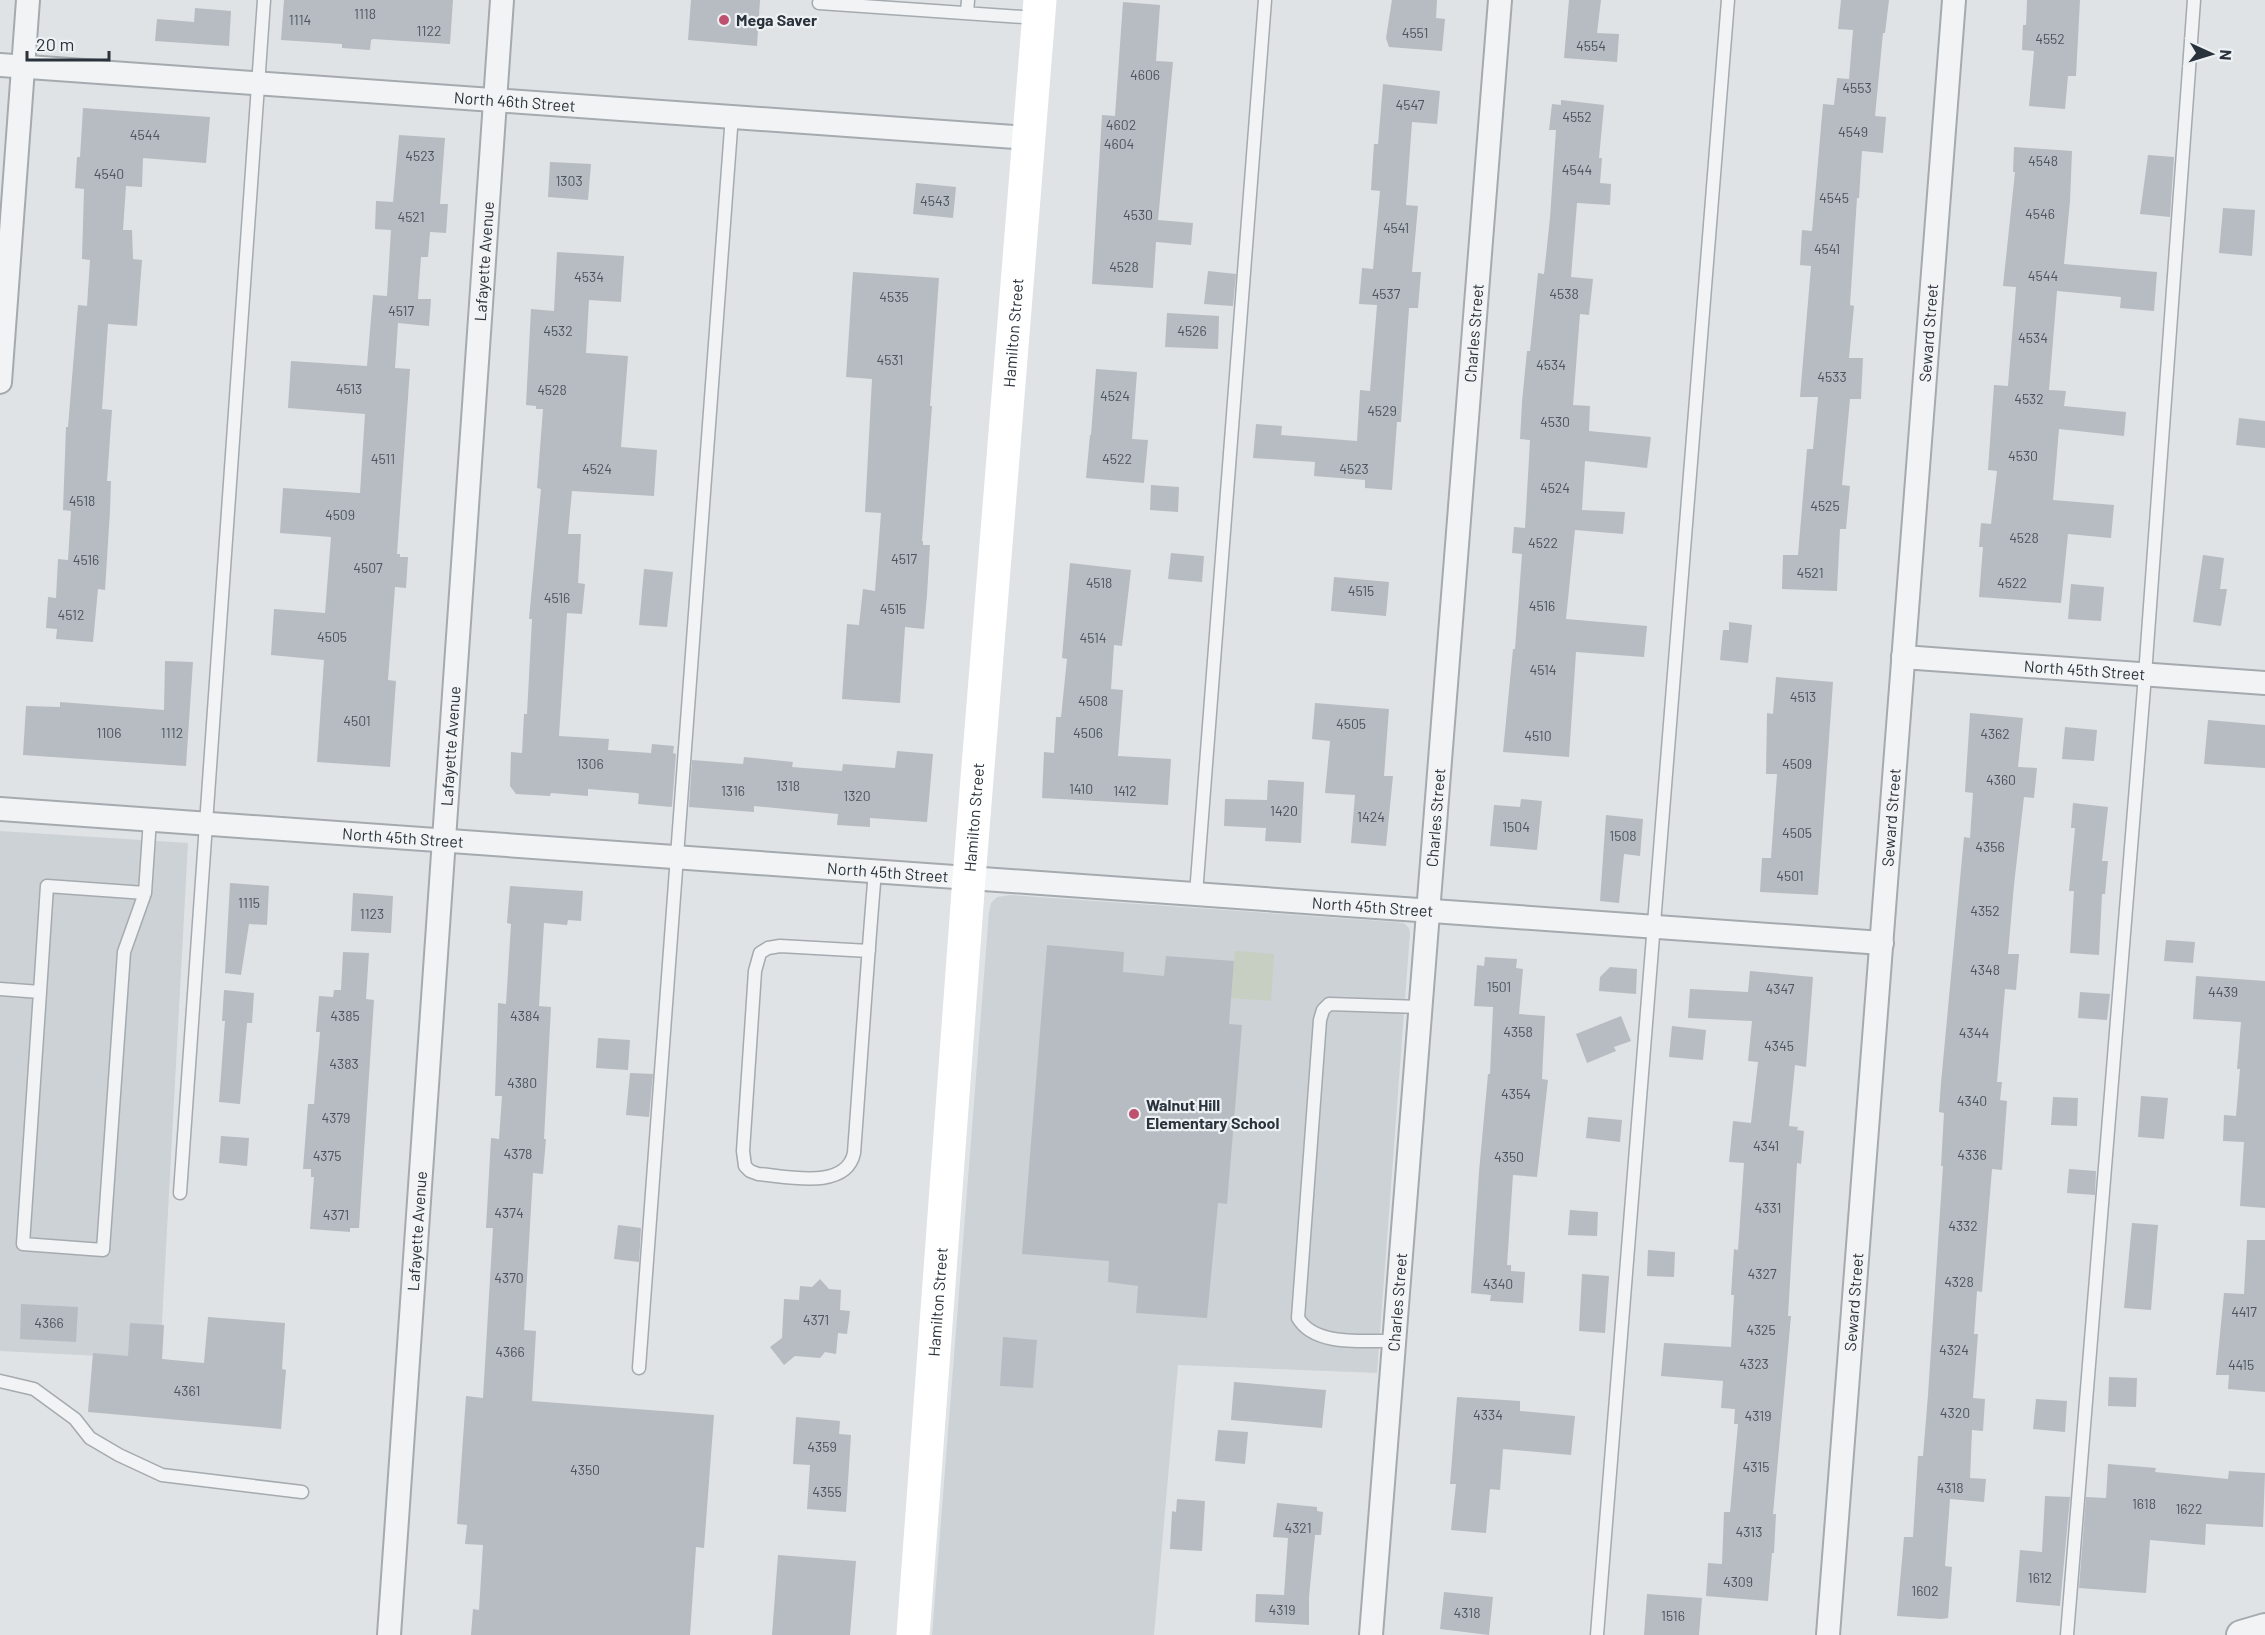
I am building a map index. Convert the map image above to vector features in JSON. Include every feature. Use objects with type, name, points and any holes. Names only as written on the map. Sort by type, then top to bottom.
[{"type":"main road","name":"Hamilton Street","points":[[913,1635],[969,878],[1039,9]]},
{"type":"street","points":[[0,382],[28,0]]},
{"type":"street","name":"Lafayette Avenue","points":[[389,1635],[502,0]]},
{"type":"street","name":"Charles Street","points":[[1371,1635],[1500,0]]},
{"type":"street","name":"Seward Street","points":[[1828,1635],[1954,0]]},
{"type":"street","name":"North 46th Street","points":[[0,65],[1029,138]]},
{"type":"street","name":"North 45th Street","points":[[1903,657],[2265,683]]},
{"type":"street","name":"North 45th Street","points":[[0,809],[1882,943]]},
{"type":"street","points":[[2241,1635],[2265,1628]]},
{"type":"lane","points":[[180,1193],[264,0]]},
{"type":"lane","points":[[820,0],[819,3],[1039,9]]},
{"type":"lane","points":[[1196,894],[1265,0]]},
{"type":"lane","points":[[1597,1635],[1728,0]]},
{"type":"lane","points":[[2067,1635],[2145,675],[2194,0]]},
{"type":"lane","points":[[639,1368],[732,116]]},
{"type":"lane","points":[[145,893],[47,886],[23,1244],[104,1250],[124,952],[145,893],[150,819]]},
{"type":"lane","points":[[869,951],[780,945],[760,953],[755,971],[743,1151],[745,1166],[750,1171],[758,1174],[823,1178],[844,1171],[852,1160],[869,951],[875,872]]},
{"type":"lane","points":[[0,989],[40,992]]},
{"type":"lane","points":[[1394,1341],[1329,1338],[1314,1334],[1304,1327],[1298,1318],[1320,1020],[1323,1010],[1329,1004],[1420,1007]]},
{"type":"lane","points":[[0,1381],[34,1389],[75,1419],[90,1438],[119,1455],[162,1475],[302,1492]]},
{"type":"shaded area","points":[[0,831],[188,843],[160,1359],[0,1351]]},
{"type":"shaded area","points":[[1010,895],[1395,922],[1404,923],[1410,933],[1377,1373],[1178,1365],[1154,1635],[932,1635],[989,912],[991,903],[997,897]]},
{"type":"green space","points":[[1235,951],[1274,954],[1271,1001],[1231,998]]},
{"type":"building","points":[[284,0],[453,0],[450,44],[373,39],[370,50],[342,48],[342,44],[281,40]]},
{"type":"building","name":"Mega Saver","points":[[691,0],[760,0],[757,46],[688,40]]},
{"type":"building","points":[[1392,0],[1437,0],[1436,18],[1445,19],[1442,51],[1389,47],[1386,38]]},
{"type":"building","points":[[1569,0],[1601,0],[1597,33],[1619,34],[1617,62],[1564,58]]},
{"type":"building","points":[[1841,0],[1889,0],[1885,33],[1883,33],[1875,116],[1886,117],[1883,153],[1862,151],[1859,198],[1857,198],[1850,305],[1854,306],[1849,358],[1863,358],[1861,399],[1850,399],[1842,485],[1850,486],[1846,529],[1840,529],[1837,591],[1782,589],[1783,555],[1798,555],[1807,449],[1813,449],[1818,397],[1800,397],[1811,266],[1800,265],[1802,230],[1812,231],[1823,104],[1834,105],[1837,78],[1849,79],[1853,30],[1838,29]]},
{"type":"building","points":[[2027,0],[2080,0],[2076,76],[2068,76],[2065,109],[2029,106],[2034,51],[2022,50]]},
{"type":"building","points":[[1123,2],[1160,5],[1156,61],[1173,62],[1158,220],[1193,223],[1191,245],[1156,242],[1153,288],[1092,284],[1102,115],[1115,116]]},
{"type":"building","points":[[195,8],[231,11],[229,46],[155,41],[157,19],[194,22]]},
{"type":"building","points":[[1383,84],[1440,91],[1437,124],[1412,122],[1406,205],[1418,206],[1412,272],[1421,272],[1418,308],[1409,308],[1401,422],[1397,422],[1392,490],[1365,488],[1365,480],[1314,476],[1315,462],[1253,458],[1256,424],[1282,426],[1281,435],[1357,441],[1360,390],[1370,391],[1377,305],[1359,304],[1362,268],[1373,269],[1380,191],[1371,190],[1374,144],[1378,144]]},
{"type":"building","points":[[1561,100],[1604,105],[1599,158],[1602,158],[1600,183],[1611,184],[1610,205],[1577,203],[1571,277],[1593,279],[1589,315],[1580,314],[1573,405],[1590,406],[1589,431],[1651,437],[1647,468],[1585,461],[1582,510],[1625,512],[1623,534],[1575,530],[1566,619],[1647,626],[1644,657],[1576,652],[1569,757],[1503,752],[1513,649],[1515,649],[1522,554],[1512,553],[1514,527],[1525,528],[1530,440],[1520,439],[1522,402],[1538,273],[1544,274],[1550,218],[1556,130],[1549,130],[1552,104],[1561,105]]},
{"type":"building","points":[[83,108],[210,117],[206,163],[143,158],[142,187],[126,186],[123,230],[132,230],[133,259],[142,260],[137,326],[108,324],[102,409],[112,410],[107,481],[111,481],[110,511],[105,590],[98,589],[93,642],[56,639],[57,629],[46,628],[48,597],[56,598],[58,559],[68,560],[71,511],[63,510],[66,427],[68,427],[78,305],[87,306],[90,260],[82,259],[84,189],[75,188],[77,157],[80,157]]},
{"type":"building","points":[[399,135],[445,138],[440,204],[448,204],[446,233],[430,232],[428,257],[421,257],[418,299],[431,299],[429,326],[398,323],[395,368],[410,369],[397,554],[400,554],[400,557],[408,557],[406,588],[395,587],[388,680],[396,681],[390,767],[317,762],[324,660],[271,655],[274,609],[325,613],[331,537],[280,533],[283,488],[360,493],[365,414],[288,408],[291,361],[367,366],[373,295],[387,296],[391,230],[375,229],[376,201],[393,202]]},
{"type":"building","points":[[2014,147],[2072,151],[2064,264],[2157,272],[2154,311],[2120,308],[2121,297],[2057,291],[2049,390],[2066,391],[2064,406],[2126,412],[2124,436],[2059,429],[2053,500],[2114,505],[2111,538],[2068,534],[2061,603],[1979,597],[1983,547],[1979,547],[1981,523],[1991,524],[1997,471],[1988,470],[1994,385],[2008,386],[2016,287],[2003,286],[2015,172],[2013,172]]},
{"type":"building","points":[[2148,155],[2174,157],[2170,217],[2140,214]]},
{"type":"building","points":[[550,162],[591,164],[588,200],[548,197]]},
{"type":"building","points":[[916,183],[956,187],[953,218],[913,214]]},
{"type":"building","points":[[2223,208],[2255,210],[2252,256],[2219,253]]},
{"type":"building","points":[[557,252],[624,256],[621,302],[589,300],[586,353],[628,356],[621,447],[657,450],[654,496],[572,491],[568,534],[581,534],[578,583],[585,584],[582,614],[567,613],[559,736],[609,739],[608,750],[651,753],[652,744],[674,746],[673,753],[676,754],[671,807],[638,804],[639,794],[637,793],[588,789],[588,796],[551,793],[550,796],[516,794],[510,786],[511,752],[522,753],[524,714],[527,714],[532,619],[529,619],[541,489],[537,488],[543,409],[526,405],[531,309],[554,311]]},
{"type":"building","points":[[1208,271],[1236,274],[1233,306],[1204,304]]},
{"type":"building","points":[[853,272],[939,278],[922,541],[923,545],[930,545],[924,629],[905,627],[900,703],[842,699],[847,624],[859,625],[863,589],[875,591],[881,513],[865,512],[872,379],[846,377]]},
{"type":"building","points":[[1167,313],[1219,316],[1218,349],[1165,347]]},
{"type":"building","points":[[1096,369],[1137,372],[1132,439],[1148,440],[1144,483],[1086,478]]},
{"type":"building","points":[[2239,418],[2265,421],[2265,448],[2236,445]]},
{"type":"building","points":[[1151,485],[1179,487],[1178,512],[1150,510]]},
{"type":"building","points":[[1171,553],[1204,556],[1202,582],[1168,579]]},
{"type":"building","points":[[2203,555],[2224,558],[2220,589],[2227,589],[2221,626],[2193,622]]},
{"type":"building","points":[[1070,563],[1131,570],[1122,646],[1114,645],[1111,689],[1123,690],[1118,756],[1171,759],[1168,805],[1042,798],[1044,752],[1054,753],[1056,717],[1061,717],[1067,659],[1062,658]]},
{"type":"building","points":[[644,569],[673,572],[667,627],[639,625]]},
{"type":"building","points":[[1334,577],[1389,582],[1386,616],[1331,611]]},
{"type":"building","points":[[2071,584],[2104,587],[2101,621],[2068,619]]},
{"type":"building","points":[[1729,622],[1752,625],[1748,663],[1720,660],[1723,630],[1729,630]]},
{"type":"building","points":[[165,661],[193,662],[186,766],[23,755],[26,706],[60,707],[60,702],[164,710]]},
{"type":"building","points":[[1776,677],[1833,682],[1818,895],[1760,892],[1762,858],[1771,858],[1777,774],[1766,774],[1767,713],[1773,714]]},
{"type":"building","points":[[1315,703],[1389,709],[1384,776],[1393,776],[1386,846],[1351,843],[1355,795],[1325,793],[1330,741],[1312,739]]},
{"type":"building","points":[[1970,713],[2023,718],[2018,767],[2037,768],[2034,798],[2024,797],[2014,885],[2008,954],[2019,954],[2016,990],[2005,989],[1997,1082],[2002,1082],[2000,1100],[2007,1101],[2002,1170],[1992,1169],[1982,1292],[1977,1291],[1974,1334],[1978,1334],[1973,1398],[1985,1399],[1983,1431],[1972,1430],[1970,1478],[1986,1479],[1984,1502],[1950,1499],[1945,1566],[1952,1567],[1948,1618],[1941,1619],[1897,1616],[1904,1537],[1913,1537],[1918,1456],[1923,1456],[1928,1395],[1943,1166],[1941,1166],[1944,1113],[1939,1112],[1941,1083],[1964,837],[1970,838],[1973,793],[1965,792]]},
{"type":"building","points":[[2208,720],[2265,725],[2265,768],[2204,764]]},
{"type":"building","points":[[2065,727],[2097,730],[2094,761],[2062,759]]},
{"type":"building","points":[[897,751],[933,754],[927,822],[870,818],[870,827],[837,825],[838,814],[754,806],[754,812],[689,807],[692,760],[743,764],[744,757],[793,762],[792,767],[842,771],[843,764],[895,768]]},
{"type":"building","points":[[1268,780],[1304,782],[1301,843],[1265,841],[1266,828],[1224,826],[1225,799],[1267,800]]},
{"type":"building","points":[[1521,799],[1542,801],[1537,850],[1490,846],[1494,805],[1520,807]]},
{"type":"building","points":[[2073,803],[2108,807],[2102,861],[2108,861],[2105,894],[2102,894],[2099,955],[2070,953],[2074,891],[2069,891],[2075,828],[2071,828]]},
{"type":"building","points":[[1606,815],[1643,819],[1640,856],[1624,854],[1619,903],[1600,901]]},
{"type":"building","points":[[230,883],[269,886],[267,925],[249,924],[241,975],[225,973]]},
{"type":"building","points":[[510,886],[583,891],[581,921],[568,920],[567,925],[544,923],[539,1006],[551,1007],[544,1139],[546,1139],[543,1174],[533,1173],[524,1330],[536,1331],[532,1401],[714,1415],[704,1548],[696,1547],[690,1635],[471,1635],[473,1609],[479,1610],[483,1545],[465,1544],[467,1525],[457,1524],[466,1396],[483,1398],[493,1228],[486,1228],[491,1138],[499,1139],[502,1096],[495,1096],[498,1003],[506,1004],[511,924],[507,923]]},
{"type":"building","points":[[353,893],[393,896],[391,933],[351,931]]},
{"type":"building","points":[[2166,940],[2195,942],[2193,963],[2164,961]]},
{"type":"building","name":"Walnut Hill Elementary School","points":[[1047,945],[1124,952],[1123,972],[1164,976],[1166,956],[1234,961],[1229,1024],[1242,1025],[1227,1204],[1218,1203],[1207,1318],[1136,1313],[1138,1286],[1108,1282],[1109,1261],[1022,1254]]},
{"type":"building","points":[[343,952],[369,953],[366,999],[374,1000],[359,1228],[350,1228],[350,1232],[310,1229],[314,1177],[311,1177],[311,1169],[303,1169],[308,1104],[314,1104],[320,1032],[316,1032],[319,996],[333,997],[334,990],[341,990]]},
{"type":"building","points":[[1485,957],[1517,959],[1516,968],[1523,969],[1519,1014],[1545,1016],[1542,1079],[1548,1080],[1537,1177],[1513,1175],[1507,1265],[1511,1265],[1511,1271],[1525,1272],[1523,1303],[1490,1301],[1491,1295],[1471,1293],[1479,1172],[1488,1074],[1490,1074],[1493,1007],[1474,1006],[1477,965],[1484,966]]},
{"type":"building","points":[[1610,967],[1637,969],[1636,994],[1599,991],[1600,977]]},
{"type":"building","points":[[1750,971],[1813,977],[1806,1067],[1795,1065],[1789,1126],[1798,1127],[1797,1130],[1804,1131],[1801,1164],[1797,1163],[1788,1316],[1791,1316],[1773,1514],[1776,1514],[1774,1553],[1772,1553],[1768,1601],[1706,1596],[1708,1563],[1722,1564],[1724,1512],[1730,1512],[1738,1424],[1734,1424],[1735,1409],[1721,1408],[1723,1381],[1661,1376],[1664,1343],[1731,1347],[1734,1249],[1738,1250],[1744,1163],[1729,1162],[1733,1121],[1751,1123],[1758,1062],[1748,1061],[1752,1021],[1688,1018],[1690,989],[1748,992]]},
{"type":"building","points":[[2196,976],[2265,981],[2265,1208],[2240,1206],[2244,1142],[2223,1141],[2224,1115],[2236,1116],[2241,1022],[2193,1019]]},
{"type":"building","points":[[224,990],[254,993],[252,1023],[247,1023],[240,1104],[219,1102],[225,1021],[222,1021]]},
{"type":"building","points":[[2080,992],[2110,994],[2107,1020],[2078,1018]]},
{"type":"building","points":[[1621,1016],[1631,1041],[1614,1047],[1616,1051],[1587,1063],[1576,1034]]},
{"type":"building","points":[[1672,1026],[1706,1030],[1703,1060],[1669,1057]]},
{"type":"building","points":[[598,1038],[630,1040],[628,1070],[596,1068]]},
{"type":"building","points":[[630,1073],[653,1074],[649,1117],[626,1115]]},
{"type":"building","points":[[2141,1096],[2168,1098],[2164,1139],[2138,1137]]},
{"type":"building","points":[[2053,1097],[2078,1098],[2077,1126],[2051,1125]]},
{"type":"building","points":[[1588,1117],[1622,1120],[1620,1142],[1586,1138]]},
{"type":"building","points":[[221,1136],[249,1138],[247,1166],[219,1163]]},
{"type":"building","points":[[2069,1169],[2096,1171],[2095,1195],[2067,1193]]},
{"type":"building","points":[[1570,1210],[1598,1212],[1597,1236],[1568,1235]]},
{"type":"building","points":[[2132,1223],[2158,1225],[2151,1310],[2124,1308]]},
{"type":"building","points":[[618,1225],[641,1228],[639,1262],[614,1259]]},
{"type":"building","points":[[2247,1240],[2265,1240],[2265,1392],[2228,1389],[2229,1375],[2216,1375],[2224,1293],[2244,1294]]},
{"type":"building","points":[[1648,1250],[1675,1252],[1674,1277],[1647,1276]]},
{"type":"building","points":[[1582,1274],[1609,1276],[1605,1333],[1579,1331]]},
{"type":"building","points":[[820,1279],[829,1289],[841,1290],[840,1310],[850,1311],[847,1334],[838,1333],[836,1354],[825,1352],[820,1358],[795,1356],[784,1365],[770,1347],[782,1338],[784,1299],[799,1300],[800,1286],[812,1287]]},
{"type":"building","points":[[21,1304],[78,1307],[76,1342],[20,1339]]},
{"type":"building","points":[[208,1317],[285,1323],[282,1369],[286,1370],[281,1429],[88,1412],[93,1353],[128,1356],[130,1323],[164,1325],[162,1359],[204,1363]]},
{"type":"building","points":[[1003,1337],[1037,1340],[1033,1388],[1000,1386]]},
{"type":"building","points":[[2109,1377],[2137,1378],[2136,1407],[2108,1406]]},
{"type":"building","points":[[1234,1382],[1326,1390],[1322,1428],[1231,1420]]},
{"type":"building","points":[[1457,1397],[1520,1401],[1520,1411],[1575,1416],[1571,1455],[1503,1449],[1500,1490],[1490,1489],[1486,1533],[1451,1530],[1456,1484],[1450,1484]]},
{"type":"building","points":[[2036,1399],[2067,1401],[2065,1432],[2033,1429]]},
{"type":"building","points":[[796,1417],[840,1421],[839,1434],[851,1435],[846,1512],[807,1509],[810,1465],[793,1464]]},
{"type":"building","points":[[1218,1430],[1248,1432],[1245,1464],[1215,1461]]},
{"type":"building","points":[[2108,1464],[2156,1468],[2155,1472],[2228,1479],[2229,1471],[2265,1473],[2263,1527],[2206,1524],[2205,1545],[2150,1540],[2146,1593],[2079,1588],[2086,1497],[2106,1498]]},
{"type":"building","points":[[2045,1496],[2070,1497],[2060,1606],[2016,1602],[2020,1550],[2042,1552]]},
{"type":"building","points":[[1177,1499],[1205,1501],[1202,1551],[1170,1549],[1172,1511],[1176,1512]]},
{"type":"building","points":[[1277,1503],[1317,1507],[1317,1511],[1323,1512],[1321,1535],[1315,1535],[1309,1597],[1309,1625],[1255,1622],[1256,1594],[1284,1595],[1288,1538],[1273,1537]]},
{"type":"building","points":[[778,1555],[856,1561],[850,1635],[772,1635]]},
{"type":"building","points":[[1444,1592],[1493,1597],[1489,1635],[1440,1629]]},
{"type":"building","points":[[1647,1594],[1702,1598],[1699,1635],[1644,1635]]},
{"type":"place","name":"Mega Saver","points":[[724,20]]},
{"type":"place","name":"Walnut Hill Elementary School","points":[[1134,1114]]}]
